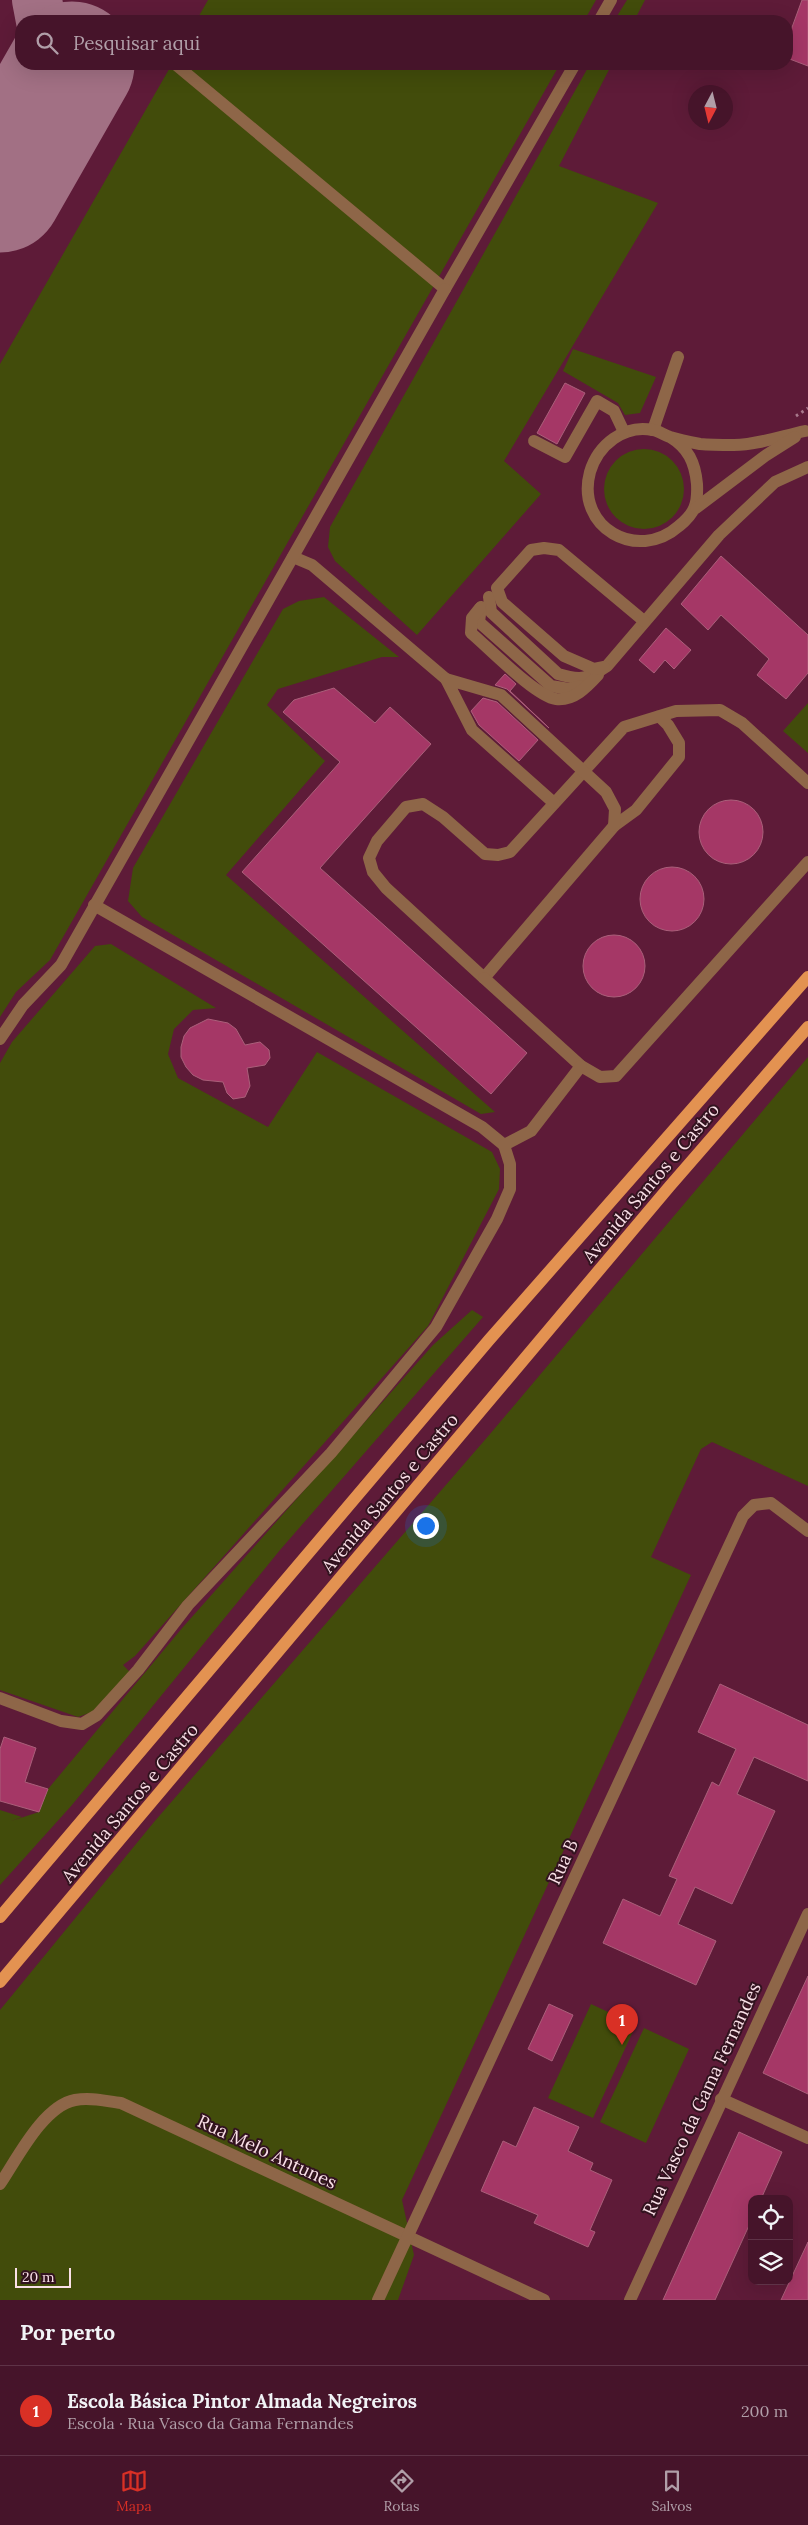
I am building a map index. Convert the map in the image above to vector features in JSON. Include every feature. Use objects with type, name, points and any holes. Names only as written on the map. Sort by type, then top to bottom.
[{"type":"main road","name":"Avenida Santos e Castro","points":[[0,1916],[489,1340],[808,977]]},
{"type":"main road","name":"Avenida Santos e Castro","points":[[0,1982],[669,1187],[808,1027]]},
{"type":"street","points":[[602,15],[611,0]]},
{"type":"street","points":[[182,70],[445,289]]},
{"type":"street","points":[[0,1039],[23,1005],[61,965],[572,70]]},
{"type":"street","points":[[653,430],[678,357]]},
{"type":"street","points":[[534,441],[565,457],[597,402],[614,411],[624,432]]},
{"type":"street","points":[[653,430],[683,445],[692,458],[696,472],[698,499],[696,508],[690,518],[670,535],[648,542],[629,541],[614,535],[595,516],[587,482],[594,460],[604,444],[624,432],[653,430]]},
{"type":"street","points":[[670,437],[702,444],[737,445],[806,430]]},
{"type":"street","points":[[696,508],[765,456],[806,430]]},
{"type":"street","points":[[644,621],[559,550],[544,548],[531,550],[493,593],[480,608],[479,622],[551,686],[568,689],[589,685],[719,535],[775,482],[808,468]]},
{"type":"street","points":[[293,557],[312,565],[446,679],[472,730],[554,803]]},
{"type":"street","points":[[493,593],[564,656],[594,669],[607,666]]},
{"type":"street","points":[[493,593],[491,612],[558,674],[572,678],[589,678],[607,666]]},
{"type":"street","points":[[446,679],[501,695],[606,792],[615,809],[614,826]]},
{"type":"street","points":[[808,782],[742,722],[720,710],[676,711],[624,727],[510,852],[498,855],[485,854],[443,817],[423,804],[406,807],[377,841],[370,858],[373,872],[386,888],[581,1066],[600,1077],[616,1076],[808,862]]},
{"type":"street","points":[[484,978],[614,826],[636,810],[679,757],[679,743],[668,725],[659,716]]},
{"type":"street","points":[[0,1698],[61,1721],[82,1724],[97,1715],[138,1670],[188,1605],[331,1453],[436,1327],[497,1219],[510,1189],[510,1164],[504,1145],[482,1127],[94,905]]},
{"type":"street","points":[[504,1145],[531,1131],[581,1066]]},
{"type":"street","name":"Rua B","points":[[378,2300],[743,1516],[754,1505],[771,1503],[808,1531]]},
{"type":"street","name":"Rua Vasco da Gama Fernandes","points":[[630,2300],[721,2099],[808,1914]]},
{"type":"street","name":"Rua Melo Antunes","points":[[0,2184],[40,2124],[55,2110],[73,2100],[94,2099],[121,2103],[544,2300]]},
{"type":"street","points":[[721,2099],[808,2138]]},
{"type":"green space","points":[[208,0],[596,0],[587,15],[199,15]]},
{"type":"green space","points":[[627,0],[645,0],[637,15],[618,15]]},
{"type":"green space","points":[[169,70],[557,70],[50,960],[16,992],[0,1017],[0,364]]},
{"type":"green space","points":[[587,70],[609,70],[559,166],[658,203],[504,461],[541,494],[417,635],[335,561],[328,547],[330,527]]},
{"type":"green space","points":[[573,349],[656,377],[640,413],[625,415],[618,403],[563,371]]},
{"type":"green space","points":[[636,449],[652,449],[673,460],[684,481],[684,497],[673,518],[652,529],[636,529],[622,523],[610,511],[604,497],[604,481],[610,467],[622,455]]},
{"type":"green space","points":[[324,597],[399,657],[382,657],[278,689],[267,705],[325,761],[226,875],[495,1112],[481,1114],[142,917],[128,901],[133,868],[283,609],[299,601]]},
{"type":"green space","points":[[808,703],[808,753],[783,731]]},
{"type":"green space","points":[[111,944],[216,1008],[193,1010],[174,1029],[168,1054],[178,1078],[268,1127],[317,1052],[492,1152],[500,1169],[499,1189],[428,1326],[135,1656],[123,1665],[130,1672],[92,1712],[78,1717],[0,1690],[0,1063],[12,1042],[95,946]]},
{"type":"green space","points":[[808,1057],[808,1486],[712,1442],[701,1449],[651,1557],[691,1575],[402,2200],[414,2255],[398,2300],[0,2300],[0,2010],[154,1822],[490,1434]]},
{"type":"green space","points":[[472,1310],[483,1317],[280,1550],[72,1805],[0,1885],[0,1810],[22,1817],[11,1821],[39,1812],[48,1789],[183,1627],[433,1345]]},
{"type":"green space","points":[[591,2004],[636,2025],[593,2118],[548,2098]]},
{"type":"green space","points":[[644,2028],[689,2049],[646,2143],[600,2122]]},
{"type":"building","points":[[802,0],[808,0],[808,66],[793,60],[793,25]]},
{"type":"building","points":[[565,383],[585,393],[557,444],[537,433]]},
{"type":"building","points":[[721,556],[808,635],[808,673],[786,699],[757,675],[769,659],[721,615],[708,630],[681,604]]},
{"type":"building","points":[[666,628],[691,650],[674,669],[665,660],[654,673],[639,660]]},
{"type":"building","points":[[505,674],[516,684],[510,691],[549,728],[507,689],[495,685]]},
{"type":"building","points":[[334,688],[375,723],[390,707],[431,744],[320,868],[527,1053],[491,1094],[242,872],[340,762],[283,712],[294,700]]},
{"type":"building","points":[[483,698],[497,702],[538,740],[519,761],[479,725],[471,711]]},
{"type":"building","points":[[725,800],[737,800],[754,809],[761,820],[763,832],[761,844],[754,855],[737,864],[725,864],[713,859],[704,850],[699,838],[699,826],[704,814],[713,805]]},
{"type":"building","points":[[672,867],[684,870],[695,876],[701,887],[704,899],[701,911],[695,922],[684,928],[672,931],[660,928],[649,922],[643,911],[640,899],[643,887],[649,876],[660,870]]},
{"type":"building","points":[[614,935],[626,937],[636,944],[643,954],[645,966],[643,978],[636,988],[626,995],[614,997],[602,995],[592,988],[585,978],[583,966],[585,954],[592,944],[602,937]]},
{"type":"building","points":[[208,1019],[228,1023],[236,1029],[245,1045],[260,1042],[269,1050],[270,1058],[265,1065],[247,1068],[250,1086],[245,1097],[233,1099],[227,1093],[223,1082],[203,1080],[193,1075],[181,1057],[184,1036],[190,1028]]},
{"type":"building","points":[[720,1684],[808,1725],[808,1781],[754,1757],[737,1794],[775,1811],[732,1904],[695,1887],[678,1924],[716,1941],[696,1985],[603,1943],[623,1899],[660,1916],[677,1879],[669,1876],[712,1782],[719,1786],[736,1749],[698,1732]]},
{"type":"building","points":[[4,1737],[36,1748],[25,1782],[48,1789],[39,1812],[0,1801],[0,1749]]},
{"type":"building","points":[[808,1976],[808,2094],[763,2073]]},
{"type":"building","points":[[549,2004],[573,2015],[552,2061],[528,2049]]},
{"type":"building","points":[[534,2107],[579,2127],[568,2151],[593,2163],[590,2170],[612,2180],[590,2230],[595,2232],[588,2247],[534,2223],[538,2215],[481,2191],[503,2141],[516,2147]]},
{"type":"building","points":[[739,2132],[782,2152],[763,2195],[748,2195],[748,2228],[715,2300],[663,2300]]},
{"type":"building","points":[[808,2242],[808,2300],[781,2300],[788,2285],[793,2285],[793,2274]]},
{"type":"taxiway","points":[[37,0],[40,15]]},
{"type":"taxiway","points":[[36,128],[42,70]]},
{"type":"runway","points":[[0,190],[69,70]]},
{"type":"place","name":"Escola Básica Pintor Almada Negreiros","points":[[622,2045]]}]
